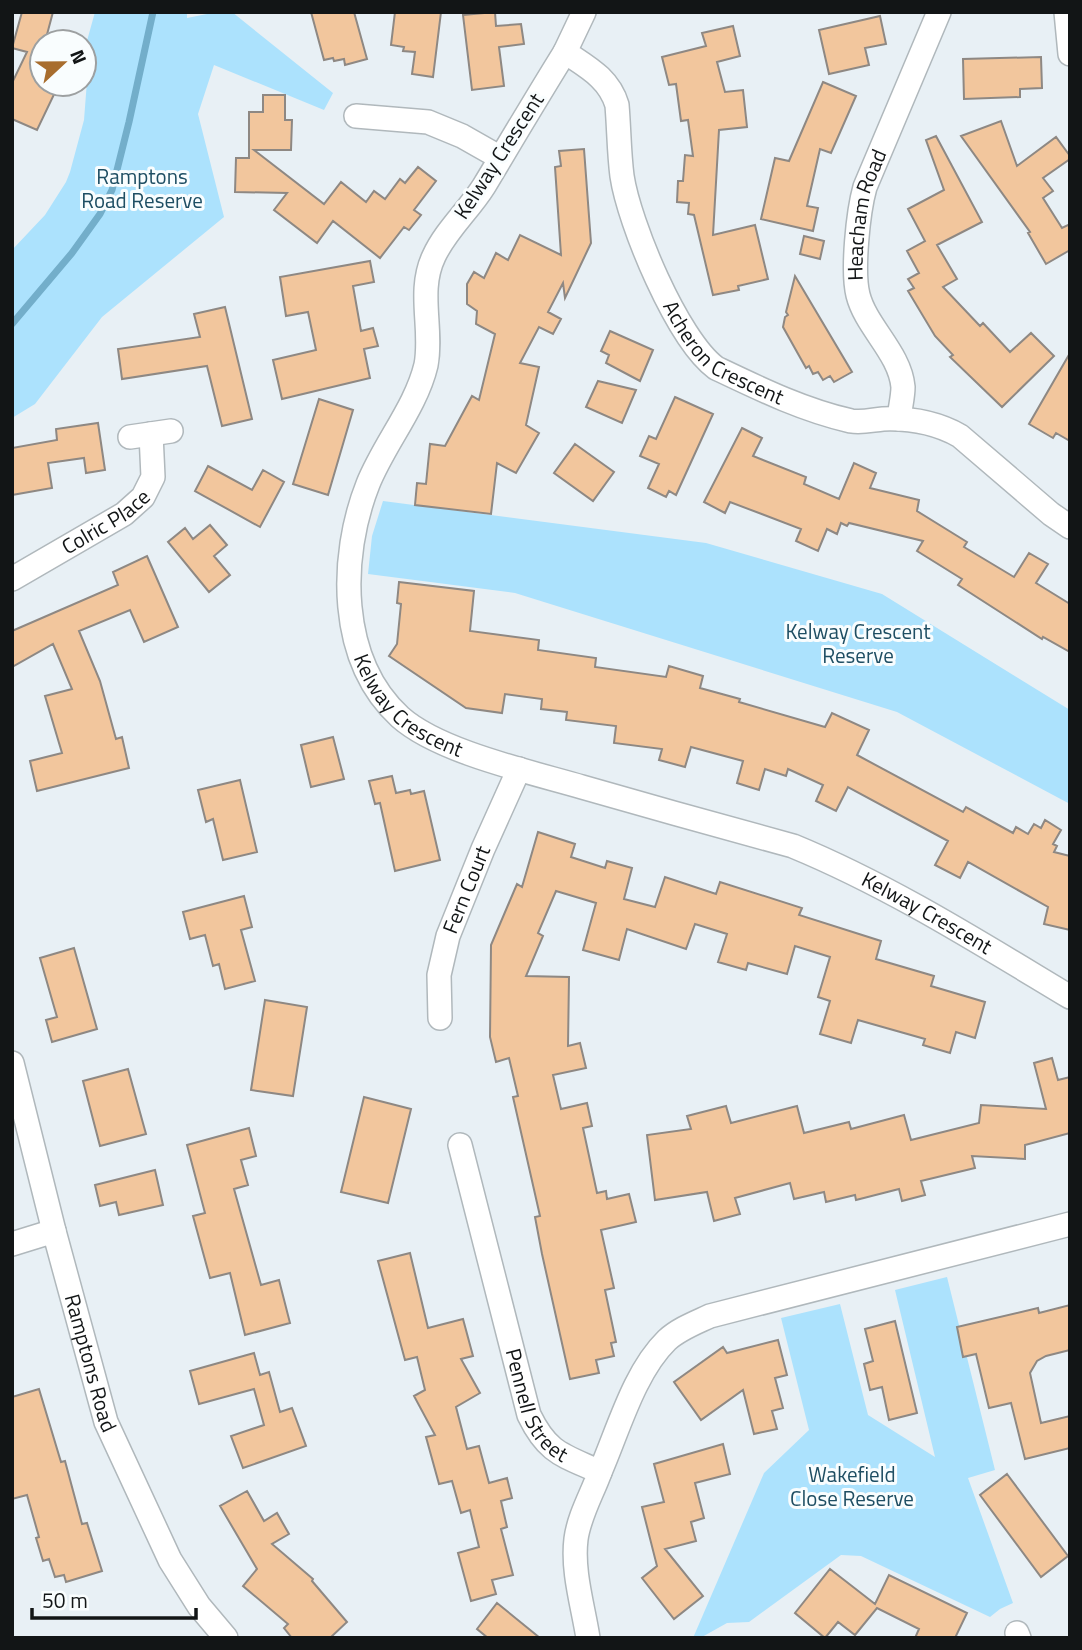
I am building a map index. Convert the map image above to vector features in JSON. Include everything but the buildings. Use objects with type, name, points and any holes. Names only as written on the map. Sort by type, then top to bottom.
[{"type":"street","points":[[565,52],[584,12]]},
{"type":"street","name":"Heacham Road","points":[[899,419],[903,389],[901,376],[864,311],[858,295],[856,278],[861,202],[864,187],[939,12]]},
{"type":"street","points":[[1066,12],[1070,54]]},
{"type":"street","name":"Kelway Crescent","points":[[565,52],[499,157],[483,188],[433,257],[427,277],[426,365],[419,386],[369,483],[356,529],[349,585],[355,637],[365,667],[380,694],[400,717],[443,743],[519,769],[793,846],[824,859],[939,919],[1070,997]]},
{"type":"street","name":"Acheron Crescent","points":[[565,52],[606,82],[614,94],[625,191],[655,277],[698,352],[716,368],[787,402],[854,421],[899,419],[935,425],[960,436],[1070,527]]},
{"type":"street","points":[[356,117],[428,122],[462,136],[499,157]]},
{"type":"street","name":"Colric Place","points":[[12,579],[124,514],[143,498],[153,477],[150,434]]},
{"type":"street","name":"Fern Court","points":[[440,1018],[439,975],[448,936],[519,769]]},
{"type":"street","name":"Ramptons Road","points":[[12,1063],[106,1422],[170,1560],[199,1606],[226,1638]]},
{"type":"street","name":"Pennell Street","points":[[460,1145],[529,1415],[539,1436],[556,1452],[600,1472],[576,1538],[575,1557],[588,1638]]},
{"type":"street","points":[[600,1472],[639,1380],[653,1356],[668,1339],[686,1327],[710,1316],[1070,1224]]},
{"type":"street","points":[[12,1244],[54,1231]]},
{"type":"green space","name":"Ramptons Road Reserve","points":[[95,12],[187,12],[187,18],[232,12],[333,93],[324,110],[214,65],[198,114],[224,217],[102,317],[35,404],[12,418],[12,250],[45,215],[66,182],[84,120],[86,98],[98,98],[98,28],[91,28]]},
{"type":"green space","name":"Kelway Crescent Reserve","points":[[383,501],[706,543],[882,594],[1070,710],[1070,804],[897,712],[515,593],[368,574],[372,536]]},
{"type":"green space","name":"Wakefield Close Reserve","points":[[947,1277],[995,1470],[968,1478],[1013,1603],[990,1617],[861,1556],[841,1555],[749,1622],[727,1623],[702,1637],[693,1638],[764,1473],[809,1430],[781,1318],[840,1304],[868,1415],[935,1457],[895,1290]]},
{"type":"waterway","points":[[12,324],[72,253],[100,214],[112,190],[153,12]]}]
